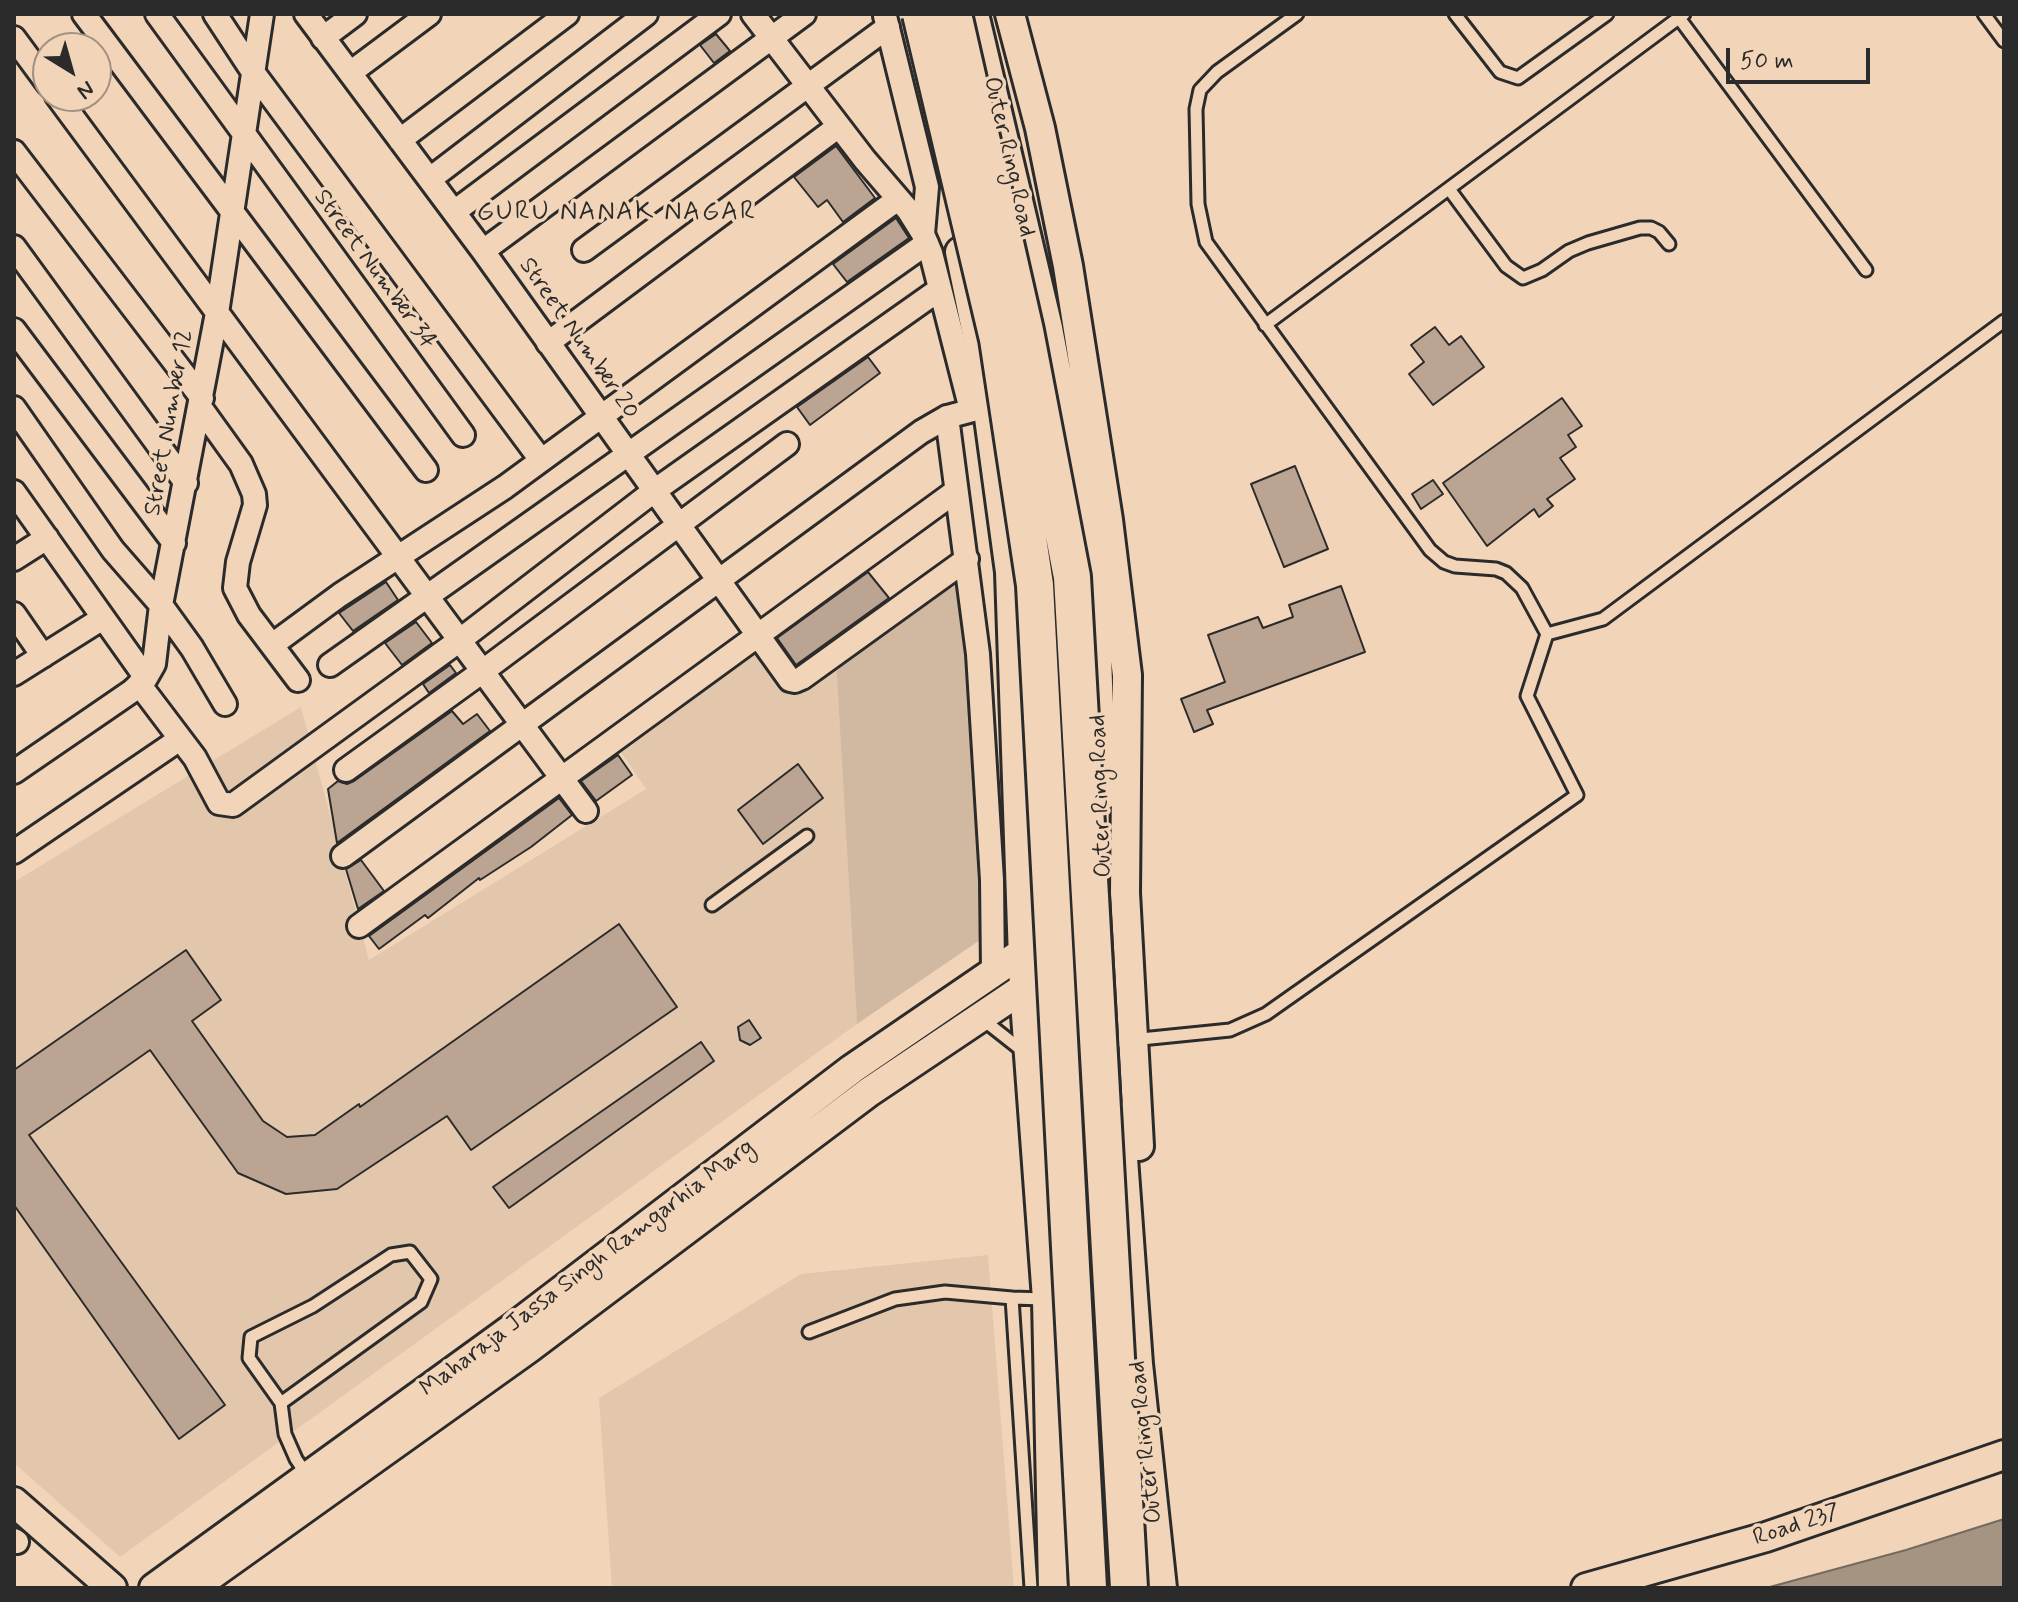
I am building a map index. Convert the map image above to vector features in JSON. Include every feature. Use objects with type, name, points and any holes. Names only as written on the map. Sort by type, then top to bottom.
[{"type":"main road","points":[[921,14],[998,339],[1035,585],[1088,1588]]},
{"type":"main road","name":"Outer Ring Road","points":[[953,14],[1025,331],[1072,577],[1129,1588]]},
{"type":"street","points":[[84,14],[426,470]]},
{"type":"street","name":"Street Number 34","points":[[157,14],[463,435]]},
{"type":"street","points":[[215,14],[253,72],[541,460]]},
{"type":"street","name":"Street Number 12","points":[[142,681],[154,664],[158,644],[161,605],[217,313],[262,14]]},
{"type":"street","name":"Street Number 20","points":[[306,14],[483,251],[790,680],[795,681],[967,559]]},
{"type":"street","points":[[323,38],[355,14]]},
{"type":"street","points":[[350,73],[429,14]]},
{"type":"street","points":[[400,140],[567,14]]},
{"type":"street","points":[[430,179],[646,14]]},
{"type":"street","points":[[454,212],[719,14]]},
{"type":"street","points":[[753,14],[925,238],[980,408],[1010,572],[1024,988],[1047,1299],[1053,1588]]},
{"type":"street","points":[[483,251],[804,14]]},
{"type":"street","name":"Outer Ring Road","points":[[974,14],[1048,328],[1094,571],[1106,919],[1124,1041],[1123,1162],[1138,1364],[1162,1588]]},
{"type":"street","points":[[1010,14],[1040,128],[1068,266],[1108,520],[1127,675],[1124,1041],[1144,1341],[1138,1364]]},
{"type":"street","points":[[584,250],[892,18]]},
{"type":"street","points":[[892,18],[927,187],[925,238]]},
{"type":"street","points":[[892,18],[930,109],[979,344],[980,408]]},
{"type":"street","points":[[14,38],[32,62]]},
{"type":"street","points":[[69,112],[586,811]]},
{"type":"street","points":[[548,343],[839,126]]},
{"type":"street","points":[[14,152],[201,402],[251,482],[255,505],[238,562],[235,588],[249,615],[298,680]]},
{"type":"street","points":[[272,645],[541,460],[898,199]]},
{"type":"street","points":[[330,665],[628,456],[925,238]]},
{"type":"street","points":[[14,247],[186,483]]},
{"type":"street","points":[[14,492],[103,618],[195,758],[219,803],[233,805],[460,640],[654,491],[940,289]]},
{"type":"street","points":[[14,330],[174,543]]},
{"type":"street","points":[[14,408],[113,550],[161,605],[192,648],[225,704]]},
{"type":"street","points":[[343,856],[921,432],[947,417],[980,408]]},
{"type":"street","points":[[947,417],[978,654],[992,880],[993,972]]},
{"type":"street","points":[[346,770],[787,444]]},
{"type":"street","points":[[359,926],[956,491]]},
{"type":"street","points":[[14,559],[47,538]]},
{"type":"street","points":[[14,614],[43,656]]},
{"type":"street","points":[[14,674],[103,618]]},
{"type":"street","points":[[14,772],[142,681]]},
{"type":"street","points":[[1015,708],[1098,706]]},
{"type":"street","points":[[14,852],[180,739]]},
{"type":"street","name":"Maharaja Jassa Singh Ramgarhia Marg","points":[[522,1337],[852,1069],[1023,952]]},
{"type":"street","name":"Maharaja Jassa Singh Ramgarhia Marg","points":[[154,1588],[201,1573],[300,1494],[869,1092],[1024,988]]},
{"type":"street","points":[[852,1069],[869,1092]]},
{"type":"street","points":[[1037,1164],[1123,1162]]},
{"type":"street","name":"Road 237","points":[[1586,1588],[1766,1537],[2004,1455]]},
{"type":"street","points":[[14,1502],[112,1588]]},
{"type":"lane","points":[[981,1017],[1019,1048],[1029,1050],[1230,1030],[1266,1014],[1577,795],[1527,696],[1547,634],[1516,580],[1496,569],[1455,566],[1444,562],[1430,550],[1215,258],[1201,228],[1196,109],[1200,90],[1208,80],[1297,14]]},
{"type":"lane","points":[[1455,14],[1500,72],[1518,78],[1607,14]]},
{"type":"lane","points":[[1984,14],[2004,41]]},
{"type":"lane","points":[[1265,325],[1681,16],[1866,270]]},
{"type":"lane","points":[[1449,189],[1506,266],[1523,278],[1579,247],[1640,228],[1659,232],[1669,244]]},
{"type":"lane","points":[[1547,634],[1603,619],[2004,321]]},
{"type":"lane","points":[[712,905],[807,836]]},
{"type":"lane","points":[[281,1403],[421,1302],[431,1279],[410,1252],[391,1255],[313,1306],[251,1337],[249,1358],[281,1403],[285,1434],[296,1459],[300,1494]]},
{"type":"lane","points":[[809,1332],[895,1299],[945,1292],[1047,1299],[1090,1296]]},
{"type":"lane","points":[[1104,1295],[1133,1293]]},
{"type":"lane","points":[[1012,1298],[1031,1588]]},
{"type":"shaded area","points":[[965,574],[983,938],[857,1024],[836,661]]},
{"type":"shaded area","points":[[757,638],[795,690],[836,661],[857,1024],[120,1557],[14,1463],[14,882],[301,707],[369,960],[646,789],[614,742]]},
{"type":"shaded area","points":[[988,1255],[1014,1588],[612,1588],[599,1398],[801,1274]]},
{"type":"shaded area","points":[[2004,1519],[2004,1588],[1766,1588],[1906,1550]]},
{"type":"building","points":[[716,34],[730,51],[714,63],[700,45]]},
{"type":"building","points":[[836,146],[875,198],[843,222],[827,200],[818,207],[794,177]]},
{"type":"building","points":[[896,218],[909,238],[847,282],[833,264]]},
{"type":"building","points":[[1435,327],[1449,345],[1461,336],[1484,367],[1433,405],[1409,374],[1424,362],[1411,345]]},
{"type":"building","points":[[868,357],[880,373],[810,425],[797,407]]},
{"type":"building","points":[[1562,398],[1582,426],[1568,435],[1576,447],[1560,458],[1575,479],[1547,499],[1553,506],[1539,517],[1534,509],[1487,546],[1443,483]]},
{"type":"building","points":[[1295,466],[1328,549],[1284,567],[1251,484]]},
{"type":"building","points":[[1433,480],[1443,494],[1421,509],[1412,494]]},
{"type":"building","points":[[868,572],[889,598],[796,665],[777,638]]},
{"type":"building","points":[[386,582],[398,600],[353,631],[339,613]]},
{"type":"building","points":[[1341,586],[1365,652],[1207,710],[1213,724],[1194,732],[1181,699],[1225,682],[1208,635],[1258,617],[1263,628],[1293,617],[1289,605]]},
{"type":"building","points":[[416,622],[432,643],[402,665],[385,643]]},
{"type":"building","points":[[450,665],[456,673],[429,693],[423,684]]},
{"type":"building","points":[[452,711],[463,724],[477,714],[490,731],[337,843],[328,789],[338,781],[347,784],[354,781]]},
{"type":"building","points":[[618,755],[632,775],[596,801],[581,781]]},
{"type":"building","points":[[798,764],[823,798],[763,844],[738,810]]},
{"type":"building","points":[[559,798],[572,815],[531,847],[479,878],[428,918],[425,915],[379,949],[369,936]]},
{"type":"building","points":[[361,860],[384,891],[358,909],[346,869]]},
{"type":"building","points":[[619,924],[677,1007],[471,1150],[447,1116],[337,1189],[286,1194],[238,1173],[150,1050],[29,1135],[225,1405],[179,1439],[14,1205],[14,1070],[186,950],[221,1000],[192,1021],[263,1121],[287,1137],[315,1135],[359,1104],[360,1107]]},
{"type":"building","points":[[749,1020],[761,1038],[750,1045],[740,1040],[738,1027]]},
{"type":"building","points":[[701,1042],[714,1061],[509,1208],[493,1187]]},
{"type":"district","name":"GURU NANAK NAGAR","points":[[617,214]]}]
